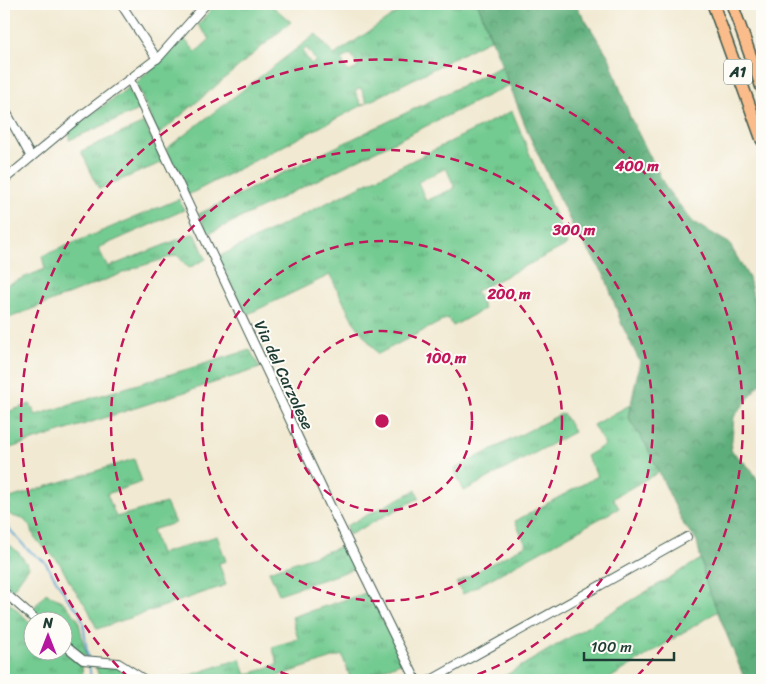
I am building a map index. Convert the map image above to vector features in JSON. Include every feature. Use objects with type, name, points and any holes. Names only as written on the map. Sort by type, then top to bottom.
[{"type":"highway","name":"A1","points":[[713,4],[762,140]]},
{"type":"highway","name":"A1","points":[[732,4],[762,88]]},
{"type":"street","points":[[121,4],[157,59]]},
{"type":"street","points":[[4,180],[82,115],[157,59],[206,4]]},
{"type":"street","name":"Via del Carzolese","points":[[130,80],[329,503],[416,680]]},
{"type":"street","points":[[4,108],[31,157]]},
{"type":"street","points":[[431,680],[687,537]]},
{"type":"street","points":[[4,592],[27,612]]},
{"type":"street","points":[[72,651],[83,660],[121,664],[146,680]]},
{"type":"green space","points":[[215,4],[270,4],[291,22],[158,135],[136,83],[184,39],[196,52],[210,39],[198,25]]},
{"type":"green space","points":[[410,4],[478,4],[491,39],[367,103],[361,88],[355,91],[361,105],[366,103],[188,195],[166,149],[316,34],[334,55]],"holes":[[[307,48],[316,61],[311,64],[302,51]],[[351,54],[358,68],[348,72],[341,59]]]},
{"type":"green space","points":[[478,4],[575,4],[609,57],[630,117],[666,188],[693,222],[729,243],[749,278],[762,335],[762,381],[734,417],[731,450],[751,469],[762,487],[762,680],[745,680],[706,583],[697,541],[684,525],[646,445],[628,418],[640,362],[622,325],[605,276],[573,227],[529,135]]},
{"type":"green space","points":[[502,66],[509,85],[208,234],[199,214]]},
{"type":"green space","points":[[128,88],[139,110],[69,140],[70,130]]},
{"type":"green space","points":[[512,111],[567,245],[476,291],[484,309],[453,326],[448,318],[378,354],[353,321],[330,275],[246,315],[218,257]],"holes":[[[446,168],[455,188],[426,201],[418,182]]]},
{"type":"green space","points":[[144,123],[163,162],[99,189],[81,151]]},
{"type":"green space","points":[[179,199],[184,210],[98,248],[108,267],[195,233],[206,259],[189,268],[177,255],[138,267],[4,320],[4,286],[45,269],[42,256]]},
{"type":"green space","points":[[250,350],[260,368],[4,450],[4,413],[30,404],[36,415]]},
{"type":"green space","points":[[630,405],[628,418],[646,445],[659,472],[613,498],[619,508],[463,594],[456,583],[526,545],[515,521],[598,476],[586,456],[605,445],[593,425]]},
{"type":"green space","points":[[563,413],[574,432],[464,491],[454,469]]},
{"type":"green space","points":[[134,459],[142,482],[107,494],[116,517],[166,503],[175,523],[152,530],[160,554],[217,536],[226,561],[219,563],[226,585],[97,629],[88,609],[70,583],[59,562],[35,539],[31,527],[23,519],[12,516],[4,510],[4,500]]},
{"type":"green space","points":[[416,490],[419,498],[349,535],[346,526]]},
{"type":"green space","points":[[10,545],[19,553],[29,567],[11,592],[4,586],[4,553]]},
{"type":"green space","points":[[346,545],[357,568],[279,594],[269,571]]},
{"type":"green space","points":[[701,559],[706,583],[718,611],[607,680],[498,680]]},
{"type":"green space","points":[[369,592],[403,662],[354,680],[351,680],[342,655],[266,680],[175,680],[240,659],[246,675],[278,664],[272,647],[298,639],[292,617]]},
{"type":"green space","points":[[46,593],[63,602],[72,612],[32,612],[31,611]]},
{"type":"green space","points":[[4,598],[22,615],[22,662],[72,662],[72,658],[82,665],[83,680],[4,680]]},
{"type":"green space","points":[[72,612],[78,619],[87,658],[72,646]]},
{"type":"green space","points":[[95,664],[118,667],[137,677],[128,680],[100,680]]},
{"type":"waterway","points":[[4,523],[27,549],[45,562],[68,599],[79,611],[83,622],[88,658]]},
{"type":"waterway","points":[[89,663],[91,680]]}]
